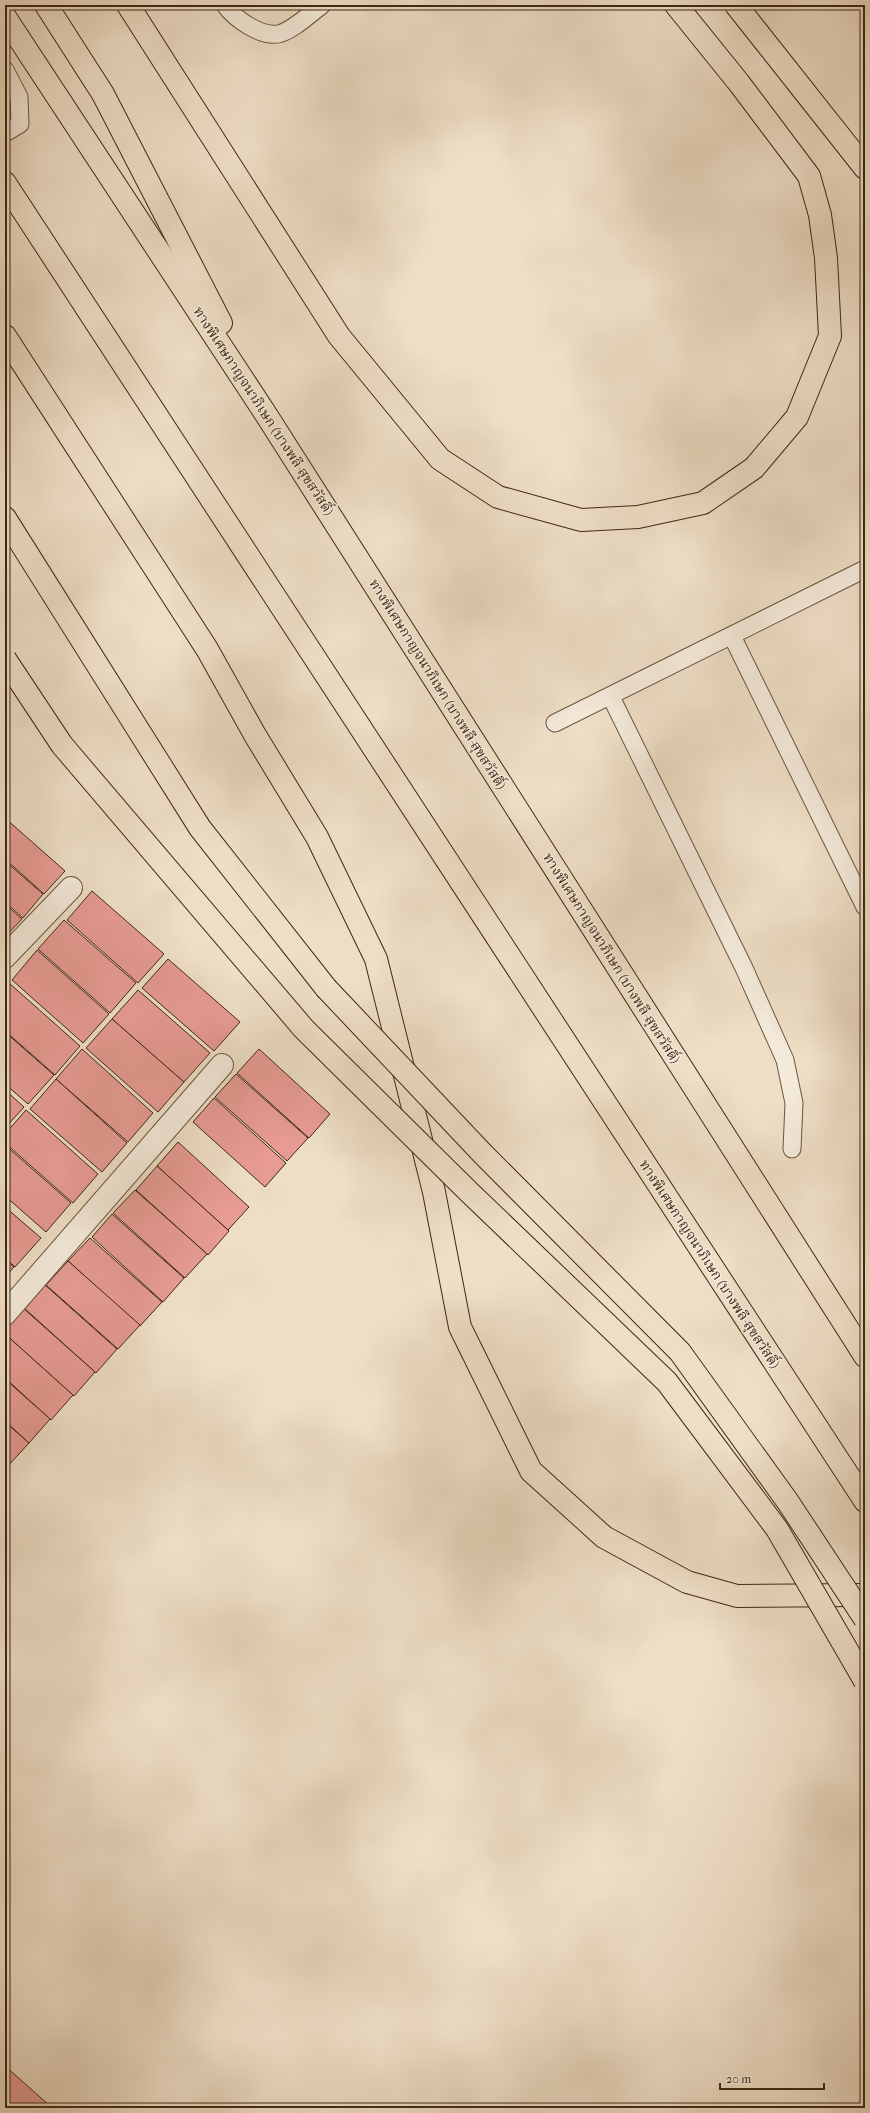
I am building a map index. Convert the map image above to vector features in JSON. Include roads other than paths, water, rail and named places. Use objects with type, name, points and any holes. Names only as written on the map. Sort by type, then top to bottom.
[{"type":"highway","points":[[46,5],[103,94],[267,416]]},
{"type":"highway","points":[[128,5],[339,336],[440,459],[498,497],[581,520],[638,517],[703,503],[754,468],[796,417],[830,336],[826,258],[820,215],[809,176],[739,82],[676,5]]},
{"type":"highway","points":[[736,5],[865,168]]},
{"type":"highway","name":"ทางพิเศษกาญจนาภิเษก (บางพลี-สุขสวัสดิ์)","points":[[5,17],[267,416],[865,1356]]},
{"type":"highway","name":"ทางพิเศษกาญจนาภิเษก (บางพลี-สุขสวัสดิ์)","points":[[5,183],[865,1501]]},
{"type":"highway","points":[[5,336],[207,649],[255,735],[317,837],[376,960],[434,1192],[460,1326],[532,1471],[604,1537],[687,1582],[737,1596],[865,1595]]},
{"type":"highway","points":[[5,518],[200,828],[326,988],[482,1153],[680,1352],[788,1502],[865,1619]]},
{"type":"highway","points":[[5,659],[62,745],[304,1029],[474,1197],[667,1382],[777,1529],[865,1681]]},
{"type":"street","points":[[5,957],[71,888]]},
{"type":"street","points":[[5,1314],[222,1065]]},
{"type":"lane","points":[[225,5],[232,16],[259,31],[278,34],[296,25],[322,5]]},
{"type":"lane","points":[[5,70],[19,97],[20,124],[5,133]]},
{"type":"lane","points":[[554,723],[611,697],[865,569]]},
{"type":"lane","points":[[732,636],[865,907]]},
{"type":"lane","points":[[611,697],[744,968],[785,1060],[794,1103],[792,1149]]}]
